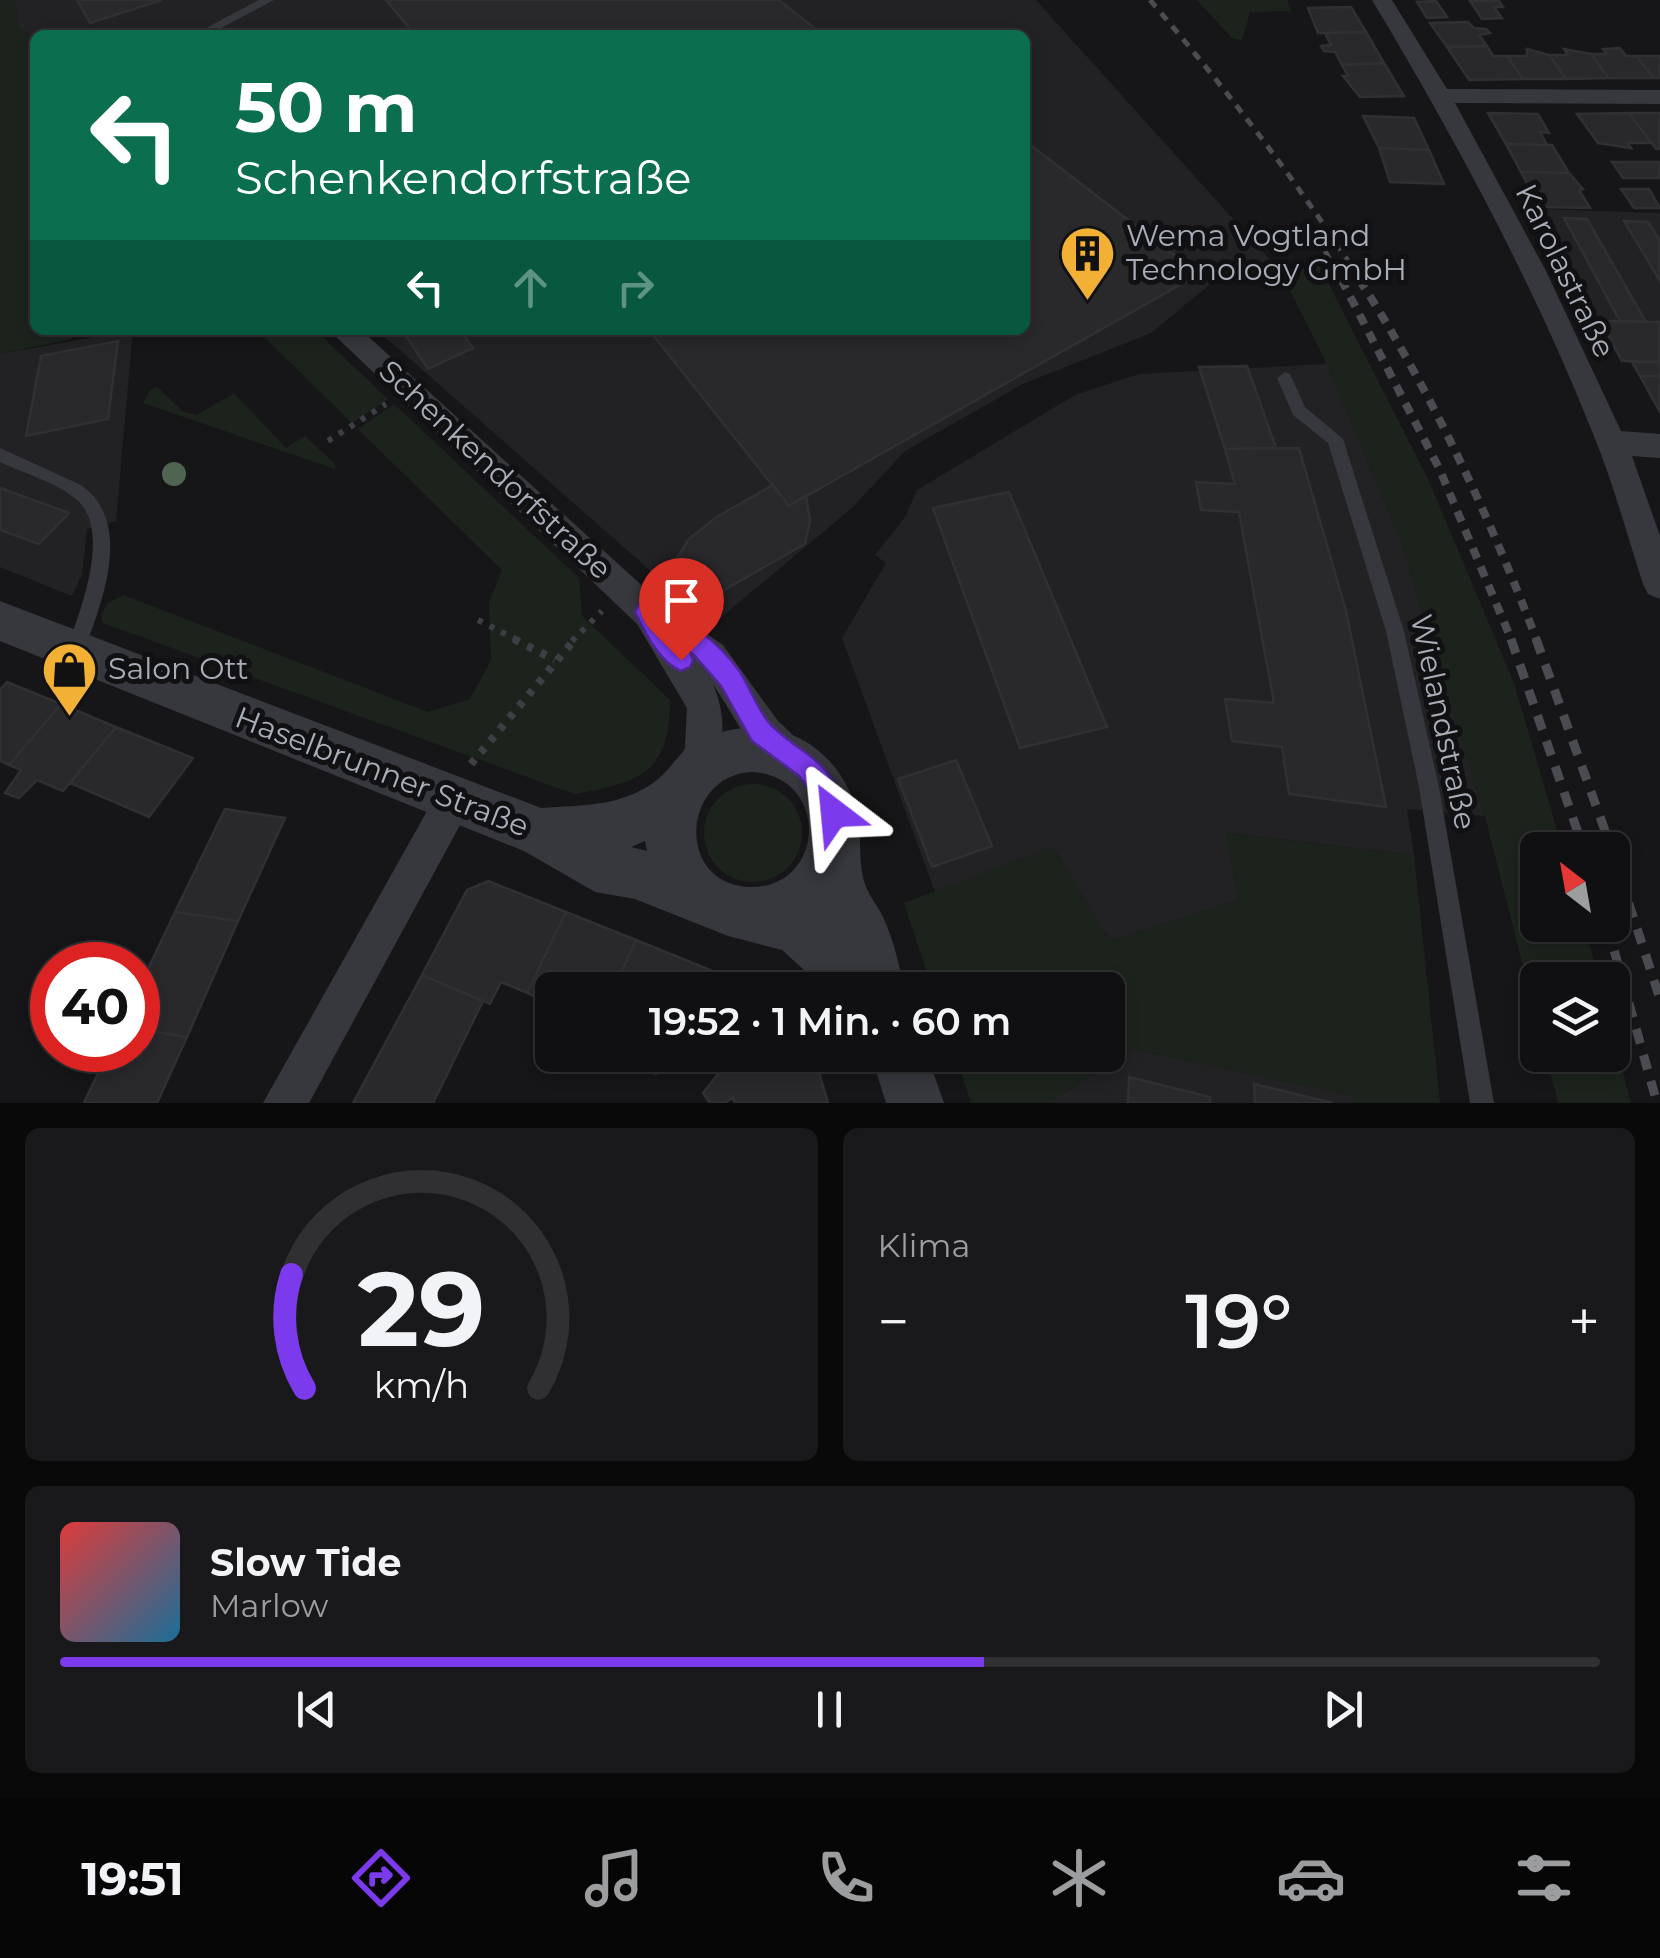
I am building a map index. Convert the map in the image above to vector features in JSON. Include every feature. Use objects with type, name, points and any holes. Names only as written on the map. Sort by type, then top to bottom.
[{"type":"street","name":"Karolastraße","points":[[1382,0],[1442,96],[1610,442],[1660,584]]},
{"type":"street","points":[[1442,96],[1660,97]]},
{"type":"street","name":"Schenkendorfstraße","points":[[348,335],[647,612],[702,647],[730,678],[761,733],[807,766],[824,787],[834,813],[833,842],[840,890],[864,936],[873,972]]},
{"type":"street","points":[[1610,442],[1660,446]]},
{"type":"street","name":"Schenkendorfstraße","points":[[647,612],[692,676],[700,697],[707,742],[671,818],[670,845],[678,871],[694,893]]},
{"type":"street","name":"Haselbrunner Straße","points":[[0,621],[74,651],[462,783],[595,866],[694,893]]},
{"type":"street","points":[[688,783],[714,758],[737,750],[761,747],[784,752]]},
{"type":"street","points":[[284,1103],[462,783]]},
{"type":"street","name":"Haselbrunner Straße","points":[[541,833],[618,827],[651,813],[688,783]]},
{"type":"street","points":[[750,914],[779,909],[804,893],[824,870],[833,842]]},
{"type":"street","points":[[694,893],[710,905],[796,927],[846,972]]},
{"type":"street","points":[[905,1072],[915,1103]]},
{"type":"lane","points":[[208,30],[268,0]]},
{"type":"lane","name":"Wielandstraße","points":[[1284,378],[1299,411],[1335,439],[1395,631],[1429,787],[1482,1103]]},
{"type":"lane","points":[[0,455],[86,497],[99,517],[95,597],[74,651]]},
{"type":"path","points":[[328,440],[408,390]]},
{"type":"path","points":[[478,620],[555,660]]},
{"type":"path","points":[[462,783],[555,660],[589,622]]},
{"type":"shaded area","points":[[0,0],[14,0],[20,30],[30,35],[30,335],[73,335],[72,339],[0,354]]},
{"type":"shaded area","points":[[14,0],[1036,0],[1280,271],[1220,276],[1151,333],[1023,384],[905,451],[852,508],[712,625],[383,335],[1030,335],[1030,30],[30,30],[30,35],[20,30]]},
{"type":"shaded area","points":[[1197,0],[1287,0],[1291,11],[1250,12],[1242,40],[1232,38]]},
{"type":"shaded area","points":[[1539,209],[1660,213],[1660,322],[1595,321]]},
{"type":"shaded area","points":[[1319,265],[1428,479],[1514,683],[1558,832],[1520,832],[1520,942],[1589,942],[1594,962],[1522,962],[1485,816],[1400,538],[1327,364],[1280,271]]},
{"type":"shaded area","points":[[105,335],[133,335],[116,521],[87,529],[82,575],[72,596],[0,567],[0,354]]},
{"type":"shaded area","points":[[262,335],[320,335],[388,399],[352,423]]},
{"type":"shaded area","points":[[1327,364],[1400,538],[1485,816],[1407,809],[1414,855],[1227,833],[1238,900],[1110,941],[1053,847],[935,892],[842,638],[886,563],[875,555],[905,517],[917,490],[1075,395],[1139,374]]},
{"type":"shaded area","points":[[157,387],[184,412],[197,415],[234,393],[286,448],[305,436],[335,464],[335,469],[143,403],[151,389]]},
{"type":"shaded area","points":[[394,404],[579,578],[582,616],[670,700],[664,744],[646,771],[616,785],[574,794],[103,623],[101,615],[108,603],[123,595],[428,712],[470,699],[491,660],[489,602],[502,570],[358,429]]},
{"type":"shaded area","points":[[753,784],[772,787],[788,798],[799,814],[799,852],[788,868],[772,879],[753,882],[734,879],[718,868],[707,852],[704,833],[707,814],[718,798],[734,787]]},
{"type":"shaded area","points":[[1226,833],[1414,855],[1440,1103],[1353,1103],[1352,1096],[1132,1049],[1125,1054],[1125,972],[927,972],[904,903],[1053,847],[1110,941],[1238,900]]},
{"type":"shaded area","points":[[1132,1049],[1353,1096],[1353,1103],[1048,1103],[1096,1072],[1125,1072],[1125,1054]]},
{"type":"shaded area","points":[[961,1072],[1096,1072],[1048,1103],[971,1103]]},
{"type":"shaded area","points":[[1550,1072],[1623,1072],[1631,1103],[1558,1103]]},
{"type":"building","points":[[77,0],[162,0],[90,23]]},
{"type":"building","points":[[386,0],[779,0],[817,30],[411,30]]},
{"type":"building","points":[[1436,1],[1447,17],[1427,18],[1417,2]]},
{"type":"building","points":[[1470,1],[1499,1],[1503,7],[1494,7],[1502,18],[1482,19]]},
{"type":"building","points":[[1351,7],[1366,32],[1318,33],[1308,8]]},
{"type":"building","points":[[1468,22],[1490,33],[1479,35],[1487,46],[1447,47],[1430,23]]},
{"type":"building","points":[[1366,32],[1384,63],[1342,65],[1335,52],[1324,51],[1321,46],[1331,45],[1325,33]]},
{"type":"building","points":[[1487,46],[1493,56],[1507,56],[1523,79],[1469,80],[1447,47]]},
{"type":"building","points":[[1620,48],[1626,56],[1636,56],[1654,78],[1609,78],[1591,54],[1607,54],[1603,49]]},
{"type":"building","points":[[1527,49],[1549,55],[1566,79],[1523,79],[1507,56],[1527,56]]},
{"type":"building","points":[[1564,49],[1591,54],[1609,78],[1566,79],[1549,55],[1568,55]]},
{"type":"building","points":[[1636,56],[1660,56],[1660,78],[1654,78]]},
{"type":"building","points":[[1384,63],[1404,96],[1360,97],[1343,76],[1348,76],[1342,65]]},
{"type":"building","points":[[1488,113],[1538,114],[1549,133],[1540,132],[1547,145],[1506,144]]},
{"type":"building","points":[[1629,113],[1660,113],[1660,149],[1656,149]]},
{"type":"building","points":[[1629,113],[1651,143],[1627,143],[1631,148],[1598,143],[1577,114]]},
{"type":"building","points":[[1363,116],[1414,118],[1429,150],[1379,148]]},
{"type":"building","points":[[1506,144],[1552,145],[1569,173],[1521,172]]},
{"type":"building","name":"Wema Vogtland Technology GmbH","points":[[1030,145],[1199,274],[789,506],[653,335],[1030,335]]},
{"type":"building","points":[[1379,148],[1429,150],[1444,184],[1390,182]]},
{"type":"building","points":[[1612,162],[1660,162],[1660,178],[1623,178]]},
{"type":"building","points":[[1521,172],[1569,173],[1583,189],[1579,190],[1590,208],[1540,207]]},
{"type":"building","points":[[1621,189],[1649,189],[1660,208],[1634,208]]},
{"type":"building","points":[[1564,218],[1587,219],[1646,322],[1620,321]]},
{"type":"building","points":[[1624,221],[1648,222],[1660,241],[1660,281]]},
{"type":"building","points":[[1600,321],[1660,322],[1660,362],[1622,361]]},
{"type":"building","points":[[405,335],[464,335],[473,348],[428,369]]},
{"type":"building","points":[[118,341],[108,419],[26,436],[41,356]]},
{"type":"building","points":[[1632,362],[1660,362],[1660,376],[1640,376]]},
{"type":"building","points":[[1247,366],[1276,448],[1225,449],[1199,367]]},
{"type":"building","points":[[1640,376],[1660,376],[1660,412]]},
{"type":"building","points":[[1299,448],[1346,611],[1386,807],[1289,794],[1282,747],[1232,741],[1225,699],[1274,703],[1239,512],[1201,510],[1196,482],[1235,484],[1225,449]]},
{"type":"building","points":[[773,485],[789,506],[806,495],[810,521],[805,544],[724,590],[703,593],[677,584],[671,568],[689,539],[715,518]]},
{"type":"building","points":[[0,488],[69,513],[39,544],[0,530]]},
{"type":"building","points":[[1009,492],[1107,727],[1020,748],[933,508]]},
{"type":"building","points":[[7,682],[61,704],[9,765],[0,761],[0,690]]},
{"type":"building","points":[[61,704],[116,727],[63,791],[37,780],[19,798],[5,793],[21,770],[9,765]]},
{"type":"building","points":[[116,727],[193,758],[149,817],[70,783]]},
{"type":"building","points":[[956,760],[992,846],[932,867],[898,779]]},
{"type":"building","points":[[225,809],[285,818],[238,921],[175,912]]},
{"type":"building","points":[[488,881],[566,912],[527,993],[501,982],[490,1004],[422,975],[467,890]]},
{"type":"building","points":[[175,912],[238,921],[187,1037],[160,1033],[160,944]]},
{"type":"building","points":[[566,912],[636,940],[621,972],[537,972]]},
{"type":"building","points":[[636,940],[715,972],[621,972]]},
{"type":"building","points":[[422,975],[483,1001],[433,1103],[353,1103]]},
{"type":"building","points":[[535,976],[535,997],[527,993]]},
{"type":"building","points":[[160,1033],[187,1037],[157,1103],[84,1103],[99,1072],[160,1072]]},
{"type":"building","points":[[713,1072],[819,1072],[828,1103],[735,1103],[733,1097],[725,1103],[710,1103],[703,1093],[718,1074]]},
{"type":"building","points":[[1129,1077],[1210,1097],[1210,1103],[1128,1103]]},
{"type":"building","points":[[1254,1084],[1333,1103],[1255,1103]]},
{"type":"railway","points":[[1150,0],[1260,137],[1361,281]]},
{"type":"railway","points":[[1325,251],[1342,281]]},
{"type":"railway","points":[[1341,279],[1439,468],[1512,641]]},
{"type":"railway","points":[[1359,279],[1411,365],[1457,456],[1537,641]]},
{"type":"railway","points":[[1511,639],[1578,832]]},
{"type":"railway","points":[[1536,639],[1606,832]]},
{"type":"railway","points":[[1630,907],[1660,999]]},
{"type":"railway","points":[[1612,942],[1657,1103]]},
{"type":"place","name":"Wema Vogtland Technology GmbH","points":[[1087,302]]},
{"type":"place","name":"Salon Ott","points":[[69,718]]},
{"type":"route","points":[[681,660],[660,636],[647,612],[702,647],[730,678],[761,733],[807,766],[824,787],[834,813]]}]
